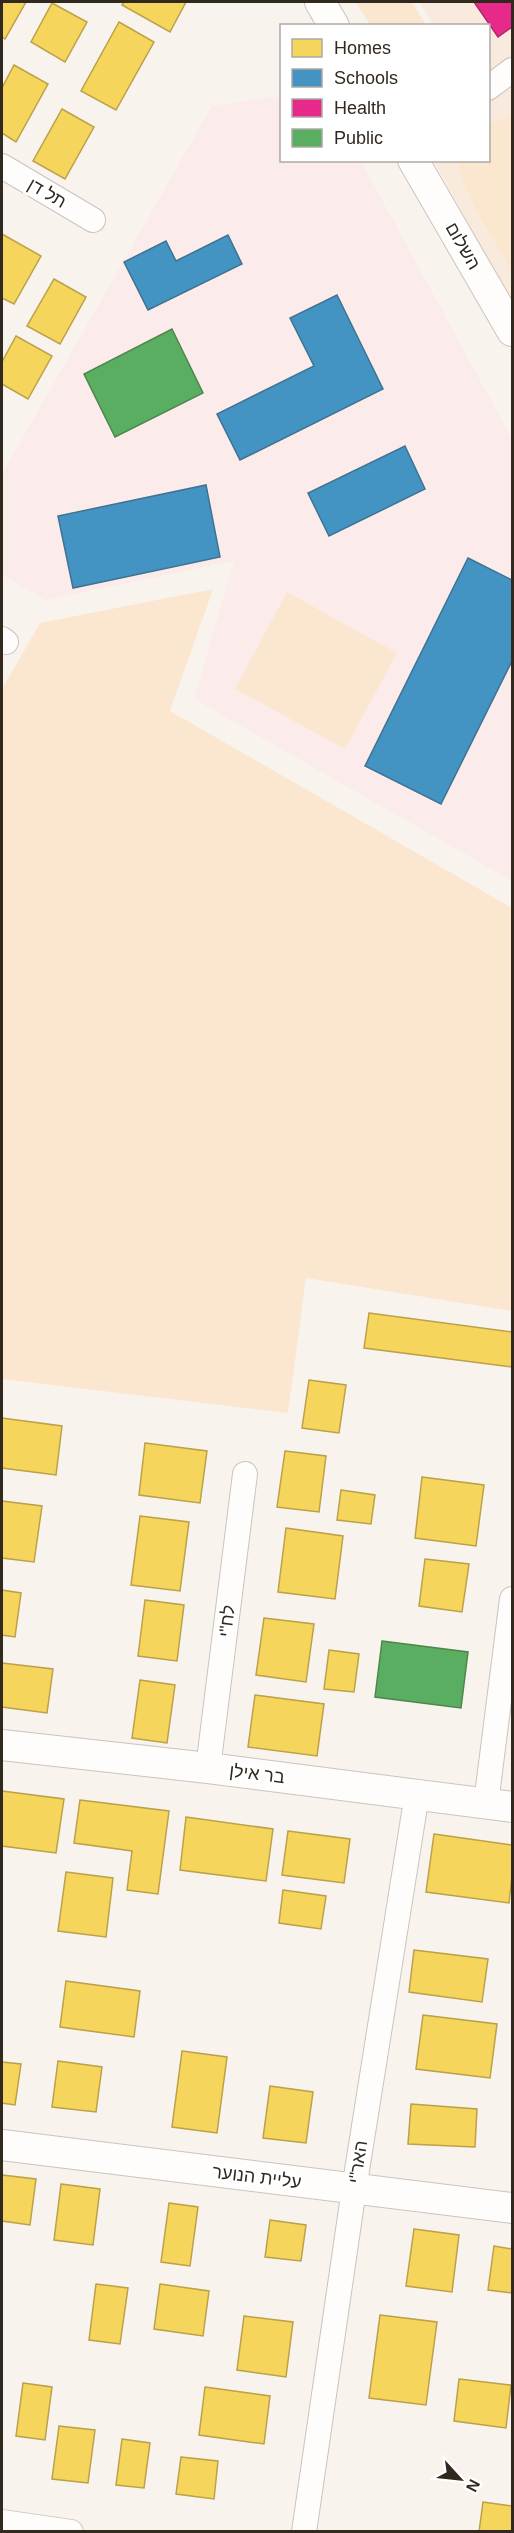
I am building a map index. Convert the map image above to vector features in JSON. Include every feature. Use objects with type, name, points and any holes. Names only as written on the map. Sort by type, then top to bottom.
[{"type":"street","points":[[320,2],[333,24]]},
{"type":"street","points":[[490,87],[513,70]]},
{"type":"street","name":"השלום","points":[[414,162],[513,332]]},
{"type":"street","name":"תל דן","points":[[2,166],[93,220]]},
{"type":"street","name":"לח\"י","points":[[208,1768],[246,1474]]},
{"type":"street","points":[[499,1805],[513,1599]]},
{"type":"street","name":"בר אילן","points":[[2,1745],[208,1768],[499,1805]]},
{"type":"street","name":"האר\"י","points":[[304,2532],[354,2189],[417,1794]]},
{"type":"street","name":"עליית הנוער","points":[[2,2145],[513,2208]]},
{"type":"street","points":[[2,2522],[71,2532]]},
{"type":"shaded area","points":[[356,2],[412,2],[425,24],[369,24]]},
{"type":"shaded area","points":[[419,2],[512,2],[512,303],[435,162],[490,162],[490,24],[432,24]]},
{"type":"shaded area","points":[[280,96],[280,162],[362,162],[512,439],[512,881],[194,699],[234,561],[45,600],[2,574],[2,474],[212,106]]},
{"type":"shaded area","points":[[512,113],[512,272],[471,200],[460,172],[459,162],[490,162],[490,124]]},
{"type":"shaded area","points":[[213,589],[170,711],[512,908],[512,1311],[306,1278],[288,1413],[2,1379],[2,689],[40,623]]},
{"type":"shaded area","points":[[287,592],[397,653],[345,749],[235,689]]},
{"type":"building: Homes","points":[[2,2],[26,2],[5,39],[2,37]]},
{"type":"building: Homes","points":[[124,2],[186,2],[170,32],[122,5]]},
{"type":"building: Homes","points":[[52,3],[87,22],[65,62],[31,42]]},
{"type":"building: Homes","points":[[119,22],[154,42],[116,110],[81,91]]},
{"type":"building: Homes","points":[[14,65],[48,84],[16,142],[2,133],[2,88]]},
{"type":"building: Homes","points":[[62,109],[94,127],[65,179],[33,161]]},
{"type":"building: Homes","points":[[2,234],[41,256],[14,304],[2,298]]},
{"type":"building: Homes","points":[[54,279],[86,297],[60,344],[27,326]]},
{"type":"building: Homes","points":[[16,336],[52,356],[28,399],[2,384],[2,362]]},
{"type":"building: Homes","points":[[369,1313],[512,1332],[512,1367],[364,1348]]},
{"type":"building: Homes","points":[[309,1380],[346,1385],[339,1433],[302,1428]]},
{"type":"building: Homes","points":[[2,1418],[62,1426],[56,1475],[2,1468]]},
{"type":"building: Homes","points":[[145,1443],[207,1451],[200,1503],[139,1495]]},
{"type":"building: Homes","points":[[285,1451],[326,1456],[319,1512],[277,1507]]},
{"type":"building: Homes","points":[[422,1477],[484,1485],[476,1546],[415,1538]]},
{"type":"building: Homes","points":[[341,1490],[375,1495],[371,1524],[337,1520]]},
{"type":"building: Homes","points":[[2,1501],[42,1506],[34,1562],[2,1558]]},
{"type":"building: Homes","points":[[140,1516],[189,1522],[180,1591],[131,1585]]},
{"type":"building: Homes","points":[[286,1528],[343,1536],[335,1599],[278,1592]]},
{"type":"building: Homes","points":[[425,1559],[469,1564],[462,1612],[419,1606]]},
{"type":"building: Homes","points":[[2,1590],[21,1593],[15,1637],[2,1635]]},
{"type":"building: Homes","points":[[145,1600],[184,1605],[177,1661],[138,1656]]},
{"type":"building: Homes","points":[[264,1618],[314,1624],[306,1682],[256,1675]]},
{"type":"building: Homes","points":[[329,1650],[359,1654],[354,1692],[324,1689]]},
{"type":"building: Homes","points":[[2,1663],[53,1669],[47,1713],[2,1707]]},
{"type":"building: Homes","points":[[140,1680],[175,1685],[167,1743],[132,1738]]},
{"type":"building: Homes","points":[[255,1695],[324,1704],[317,1756],[248,1747]]},
{"type":"building: Homes","points":[[2,1791],[64,1799],[56,1853],[2,1846]]},
{"type":"building: Homes","points":[[80,1800],[169,1811],[158,1894],[127,1890],[132,1851],[74,1843]]},
{"type":"building: Homes","points":[[186,1817],[273,1829],[266,1881],[180,1870]]},
{"type":"building: Homes","points":[[288,1831],[350,1839],[344,1883],[282,1875]]},
{"type":"building: Homes","points":[[434,1834],[512,1845],[509,1903],[426,1892]]},
{"type":"building: Homes","points":[[66,1872],[113,1878],[106,1937],[58,1931]]},
{"type":"building: Homes","points":[[283,1890],[326,1896],[321,1929],[279,1923]]},
{"type":"building: Homes","points":[[414,1950],[488,1959],[482,2002],[409,1992]]},
{"type":"building: Homes","points":[[66,1981],[140,1991],[134,2037],[60,2027]]},
{"type":"building: Homes","points":[[423,2015],[497,2024],[490,2078],[416,2069]]},
{"type":"building: Homes","points":[[182,2051],[227,2057],[217,2133],[172,2127]]},
{"type":"building: Homes","points":[[58,2061],[102,2067],[96,2112],[52,2107]]},
{"type":"building: Homes","points":[[2,2062],[21,2064],[15,2105],[2,2103]]},
{"type":"building: Homes","points":[[270,2086],[313,2092],[306,2143],[263,2138]]},
{"type":"building: Homes","points":[[411,2104],[477,2109],[475,2147],[408,2144]]},
{"type":"building: Homes","points":[[2,2175],[36,2179],[30,2225],[2,2221]]},
{"type":"building: Homes","points":[[61,2184],[100,2189],[93,2245],[54,2240]]},
{"type":"building: Homes","points":[[169,2203],[198,2207],[190,2266],[161,2262]]},
{"type":"building: Homes","points":[[270,2220],[306,2225],[301,2261],[265,2257]]},
{"type":"building: Homes","points":[[414,2229],[459,2235],[452,2292],[406,2286]]},
{"type":"building: Homes","points":[[494,2246],[512,2249],[512,2293],[488,2290]]},
{"type":"building: Homes","points":[[96,2284],[128,2288],[120,2344],[89,2340]]},
{"type":"building: Homes","points":[[160,2284],[209,2291],[203,2336],[154,2329]]},
{"type":"building: Homes","points":[[380,2315],[437,2322],[426,2405],[369,2398]]},
{"type":"building: Homes","points":[[244,2316],[293,2322],[286,2377],[237,2370]]},
{"type":"building: Homes","points":[[459,2379],[511,2385],[506,2428],[454,2421]]},
{"type":"building: Homes","points":[[23,2383],[52,2387],[45,2440],[16,2436]]},
{"type":"building: Homes","points":[[205,2387],[270,2396],[264,2444],[199,2435]]},
{"type":"building: Homes","points":[[59,2426],[95,2430],[88,2483],[52,2479]]},
{"type":"building: Homes","points":[[122,2439],[150,2443],[144,2488],[116,2485]]},
{"type":"building: Homes","points":[[181,2457],[218,2461],[214,2499],[176,2494]]},
{"type":"building: Homes","points":[[483,2502],[512,2506],[512,2532],[479,2532]]},
{"type":"building: Schools","points":[[228,235],[242,264],[148,310],[124,262],[166,241],[176,261]]},
{"type":"building: Schools","points":[[337,295],[383,389],[240,460],[217,414],[314,366],[290,318]]},
{"type":"building: Schools","points":[[405,446],[425,489],[329,536],[308,493]]},
{"type":"building: Schools","points":[[206,485],[220,557],[73,588],[58,516]]},
{"type":"building: Schools","points":[[468,558],[512,580],[512,661],[441,804],[365,766]]},
{"type":"building: Health","points":[[474,2],[512,2],[512,27],[498,37]]},
{"type":"building: Public","points":[[172,329],[203,393],[115,437],[84,374]]},
{"type":"building: Public","points":[[382,1641],[468,1652],[461,1708],[375,1697]]}]
